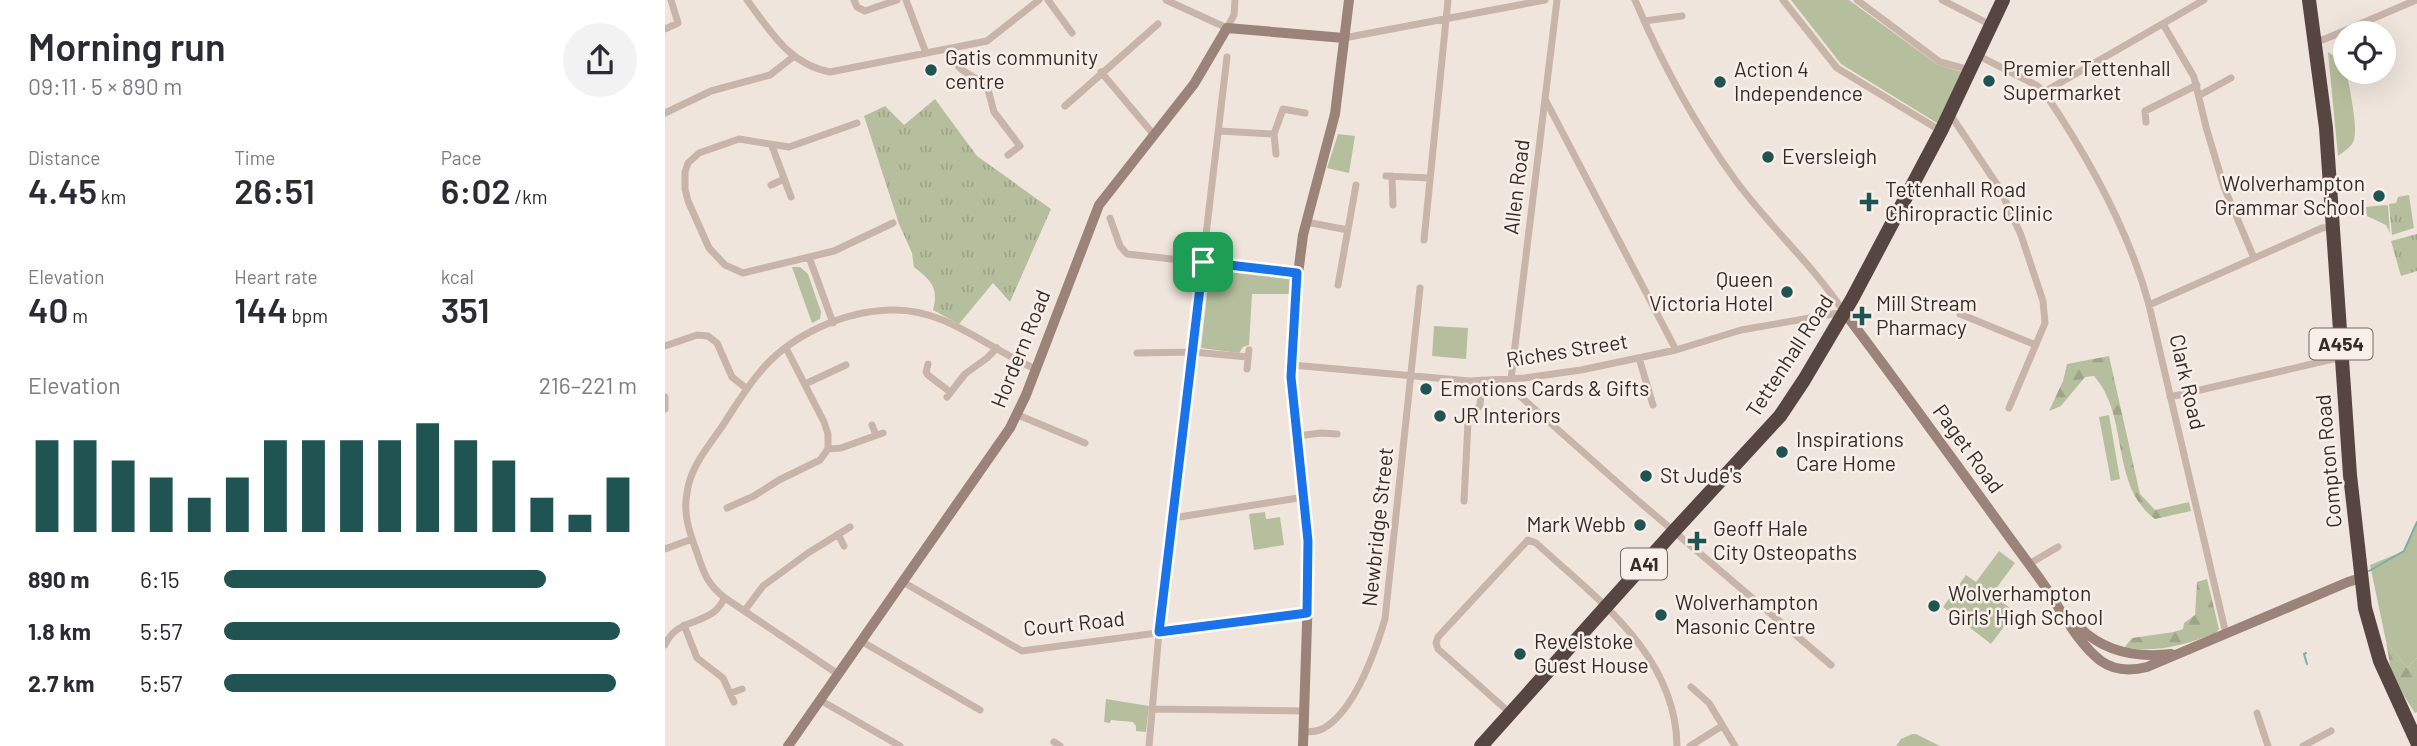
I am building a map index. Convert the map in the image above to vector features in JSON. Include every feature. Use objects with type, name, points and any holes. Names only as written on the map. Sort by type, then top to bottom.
[{"type":"highway","name":"Tettenhall Road","points":[[1481,746],[1605,606],[1780,416],[1844,312],[1941,131],[2003,0]]},
{"type":"highway","name":"Compton Road","points":[[2309,0],[2326,128],[2342,357],[2365,608],[2375,649],[2417,742]]},
{"type":"street","points":[[665,29],[678,23],[671,0]]},
{"type":"street","points":[[747,0],[793,57],[814,69],[830,72],[991,39],[1039,0]]},
{"type":"street","points":[[854,0],[857,7],[865,11],[897,0]]},
{"type":"street","points":[[906,0],[926,53]]},
{"type":"street","points":[[1048,0],[1072,33]]},
{"type":"street","points":[[1166,0],[1227,28],[1344,38],[1545,0]]},
{"type":"street","points":[[1227,28],[1234,15],[1235,0]]},
{"type":"street","points":[[1303,746],[1309,564],[1292,365],[1297,273],[1306,222],[1335,114],[1349,0]]},
{"type":"street","points":[[1424,240],[1448,0]]},
{"type":"street","name":"Allen Road","points":[[1511,379],[1557,0]]},
{"type":"street","points":[[1635,0],[1685,102],[1730,172],[1768,221],[1829,289],[1844,312]]},
{"type":"street","points":[[1783,0],[1837,68],[1941,131]]},
{"type":"street","points":[[1857,0],[1940,62],[1969,70]]},
{"type":"street","points":[[1942,0],[1991,24]]},
{"type":"street","points":[[2044,92],[2204,0]]},
{"type":"street","points":[[2314,42],[2416,0]]},
{"type":"street","points":[[1644,21],[1682,16]]},
{"type":"street","points":[[1065,106],[1157,24]]},
{"type":"street","points":[[2163,24],[2197,85],[2224,187],[2254,258]]},
{"type":"street","name":"Hordern Road","points":[[788,746],[1018,415],[1099,205],[1203,72],[1227,28]]},
{"type":"street","points":[[950,49],[960,68],[968,76],[987,86],[994,112],[1020,146],[1008,155]]},
{"type":"street","name":"Clark Road","points":[[1977,55],[2036,85],[2044,92],[2101,187],[2134,260],[2149,305],[2226,634]]},
{"type":"street","points":[[666,111],[711,91],[770,75],[793,57]]},
{"type":"street","points":[[1149,746],[1159,632],[1227,57]]},
{"type":"street","points":[[1101,72],[1154,135]]},
{"type":"street","points":[[2200,95],[2231,78]]},
{"type":"street","points":[[2146,122],[2145,111],[2197,85]]},
{"type":"street","points":[[1545,99],[1676,350]]},
{"type":"street","points":[[1276,154],[1274,134],[1283,109],[1305,113]]},
{"type":"street","points":[[1949,113],[2000,189],[2021,235],[2045,308],[2045,323],[2009,408]]},
{"type":"street","points":[[857,123],[789,147],[739,139],[699,153],[688,163],[685,172],[688,201],[709,248],[725,265],[734,270],[750,272],[834,251],[893,223]]},
{"type":"street","points":[[1219,131],[1274,134]]},
{"type":"street","points":[[772,146],[791,197]]},
{"type":"street","points":[[1393,205],[1389,176],[1430,178]]},
{"type":"street","points":[[771,185],[784,179]]},
{"type":"street","points":[[1338,285],[1356,185]]},
{"type":"street","points":[[1110,218],[1126,254],[1297,273]]},
{"type":"street","points":[[1306,222],[1347,230]]},
{"type":"street","points":[[2149,305],[2322,228],[2334,226]]},
{"type":"street","points":[[809,257],[833,323]]},
{"type":"street","name":"Newbridge Street","points":[[1303,732],[1326,727],[1348,704],[1365,671],[1385,619],[1420,288]]},
{"type":"street","points":[[838,674],[725,598],[713,589],[704,577],[685,508],[697,462],[761,370],[786,348],[833,323],[874,311],[917,311],[934,315],[1036,369]]},
{"type":"street","name":"Riches Street","points":[[1292,365],[1482,380],[1511,379],[1581,370],[1676,350],[1741,330],[1844,312]]},
{"type":"street","name":"Paget Road","points":[[1844,312],[2091,651],[2108,665],[2137,670],[2226,634]]},
{"type":"street","points":[[1960,314],[1980,316],[2036,345]]},
{"type":"street","points":[[665,346],[697,335],[708,336],[717,343],[733,377],[747,389]]},
{"type":"street","points":[[732,496],[731,506],[812,466],[828,449],[828,434],[824,422],[786,348]]},
{"type":"street","points":[[927,364],[926,374],[949,394],[965,374],[997,348]]},
{"type":"street","points":[[1137,353],[1248,354],[1247,369]]},
{"type":"street","points":[[2170,397],[2342,357]]},
{"type":"street","points":[[1639,358],[1653,405]]},
{"type":"street","points":[[805,384],[846,365]]},
{"type":"street","points":[[1511,379],[1512,388],[1525,402],[1831,665]]},
{"type":"street","points":[[1464,501],[1468,422],[1480,405],[1482,380]]},
{"type":"street","points":[[665,397],[665,409]]},
{"type":"street","points":[[1018,415],[1084,443]]},
{"type":"street","points":[[828,449],[841,448],[879,434],[872,425]]},
{"type":"street","points":[[1297,436],[1321,433],[1337,435]]},
{"type":"street","points":[[1173,518],[1304,497]]},
{"type":"street","points":[[745,610],[763,586],[850,527]]},
{"type":"street","points":[[838,534],[843,546]]},
{"type":"street","points":[[665,549],[692,539]]},
{"type":"street","points":[[1510,713],[1438,649],[1436,643],[1438,637],[1528,540],[1536,543],[1605,606],[1646,652],[1668,691],[1674,712],[1677,746]]},
{"type":"street","points":[[2029,564],[2058,547]]},
{"type":"street","points":[[2226,634],[2348,582],[2361,579]]},
{"type":"street","name":"Court Road","points":[[903,582],[1022,651],[1307,613]]},
{"type":"street","points":[[665,645],[684,625],[711,614],[725,598]]},
{"type":"street","name":"Paget Road","points":[[2061,608],[2088,636],[2107,647],[2138,655],[2177,653]]},
{"type":"street","points":[[684,625],[698,658],[723,678],[734,702]]},
{"type":"street","points":[[861,641],[980,710]]},
{"type":"street","points":[[1691,687],[1709,703],[1735,746]]},
{"type":"street","points":[[731,693],[742,690]]},
{"type":"street","points":[[820,700],[900,746]]},
{"type":"street","points":[[1153,709],[1304,711]]},
{"type":"street","points":[[2257,713],[2268,746]]},
{"type":"street","points":[[1690,746],[1722,726]]},
{"type":"street","points":[[2303,746],[2331,730]]},
{"type":"green space","points":[[1791,0],[1849,0],[1938,65],[1962,72],[1937,123],[1841,64]]},
{"type":"green space","points":[[2328,52],[2333,55],[2333,84],[2349,84],[2354,116],[2354,140],[2350,147],[2338,156]]},
{"type":"green space","points":[[935,99],[977,156],[1051,209],[1010,302],[993,283],[959,324],[933,310],[934,290],[925,276],[914,267],[912,253],[899,224],[864,116],[885,106],[904,125]]},
{"type":"green space","points":[[1338,134],[1355,136],[1349,173],[1327,168]]},
{"type":"green space","points":[[2409,195],[2414,228],[2392,235],[2389,204],[2396,203],[2398,197]]},
{"type":"green space","points":[[2386,205],[2390,233],[2386,225],[2367,216],[2366,207]]},
{"type":"green space","points":[[2417,234],[2417,271],[2401,276],[2391,241]]},
{"type":"green space","points":[[792,267],[800,267],[808,274],[821,312],[820,319],[812,323]]},
{"type":"green space","points":[[1210,268],[1290,279],[1289,294],[1252,294],[1249,345],[1243,347],[1239,353],[1201,348]]},
{"type":"green space","points":[[1434,326],[1468,328],[1466,359],[1432,356]]},
{"type":"green space","points":[[2109,356],[2140,494],[2155,510],[2189,502],[2191,511],[2155,519],[2141,505],[2131,488],[2125,469],[2112,410],[2105,392],[2094,376],[2085,377],[2061,406],[2049,411],[2063,381],[2067,364]]},
{"type":"green space","points":[[2109,415],[2120,479],[2111,481],[2099,417]]},
{"type":"green space","points":[[1265,512],[1266,519],[1280,517],[1284,545],[1254,550],[1249,514]]},
{"type":"green space","points":[[2417,522],[2417,658],[2407,668],[2386,641],[2370,565],[2404,551]]},
{"type":"green space","points":[[1999,551],[2015,563],[1992,594],[2015,612],[1991,644],[1943,607],[1966,575],[1976,582]]},
{"type":"green space","points":[[2207,579],[2219,629],[2216,633],[2171,647],[2124,648],[2132,638],[2183,629],[2184,623],[2195,615],[2197,582]]},
{"type":"green space","points":[[2386,641],[2407,668],[2417,658],[2415,713],[2392,677]]},
{"type":"green space","points":[[1106,699],[1149,706],[1146,732],[1136,731],[1133,722],[1104,722]]},
{"type":"green space","points":[[1912,734],[1940,746],[1896,746],[1901,739]]},
{"type":"waterway","points":[[2369,571],[2404,551],[2417,522]]},
{"type":"waterway","points":[[2306,653],[2307,664]]},
{"type":"place","name":"Gatis community centre","points":[[931,70]]},
{"type":"place","name":"Premier Tettenhall Supermarket","points":[[1989,81]]},
{"type":"place","name":"Action 4 Independence","points":[[1720,82]]},
{"type":"place","name":"Eversleigh","points":[[1768,157]]},
{"type":"place","name":"Wolverhampton Grammar School","points":[[2379,196]]},
{"type":"place","name":"Tettenhall Road Chiropractic Clinic","points":[[1869,202]]},
{"type":"place","name":"Queen Victoria Hotel","points":[[1787,292]]},
{"type":"place","name":"Mill Stream Pharmacy","points":[[1862,316]]},
{"type":"place","name":"Emotions Cards & Gifts","points":[[1426,389]]},
{"type":"place","name":"JR Interiors","points":[[1440,416]]},
{"type":"place","name":"Inspirations Care Home","points":[[1782,452]]},
{"type":"place","name":"St Jude's","points":[[1646,476]]},
{"type":"place","name":"Mark Webb","points":[[1640,525]]},
{"type":"place","name":"Geoff Hale City Osteopaths","points":[[1697,541]]},
{"type":"place","name":"Wolverhampton Girls' High School","points":[[1934,606]]},
{"type":"place","name":"Wolverhampton Masonic Centre","points":[[1661,615]]},
{"type":"place","name":"Revelstoke Guest House","points":[[1520,654]]},
{"type":"route","points":[[1203,262],[1297,273],[1291,377],[1308,541],[1307,613],[1159,632],[1168,568],[1203,262]]}]
